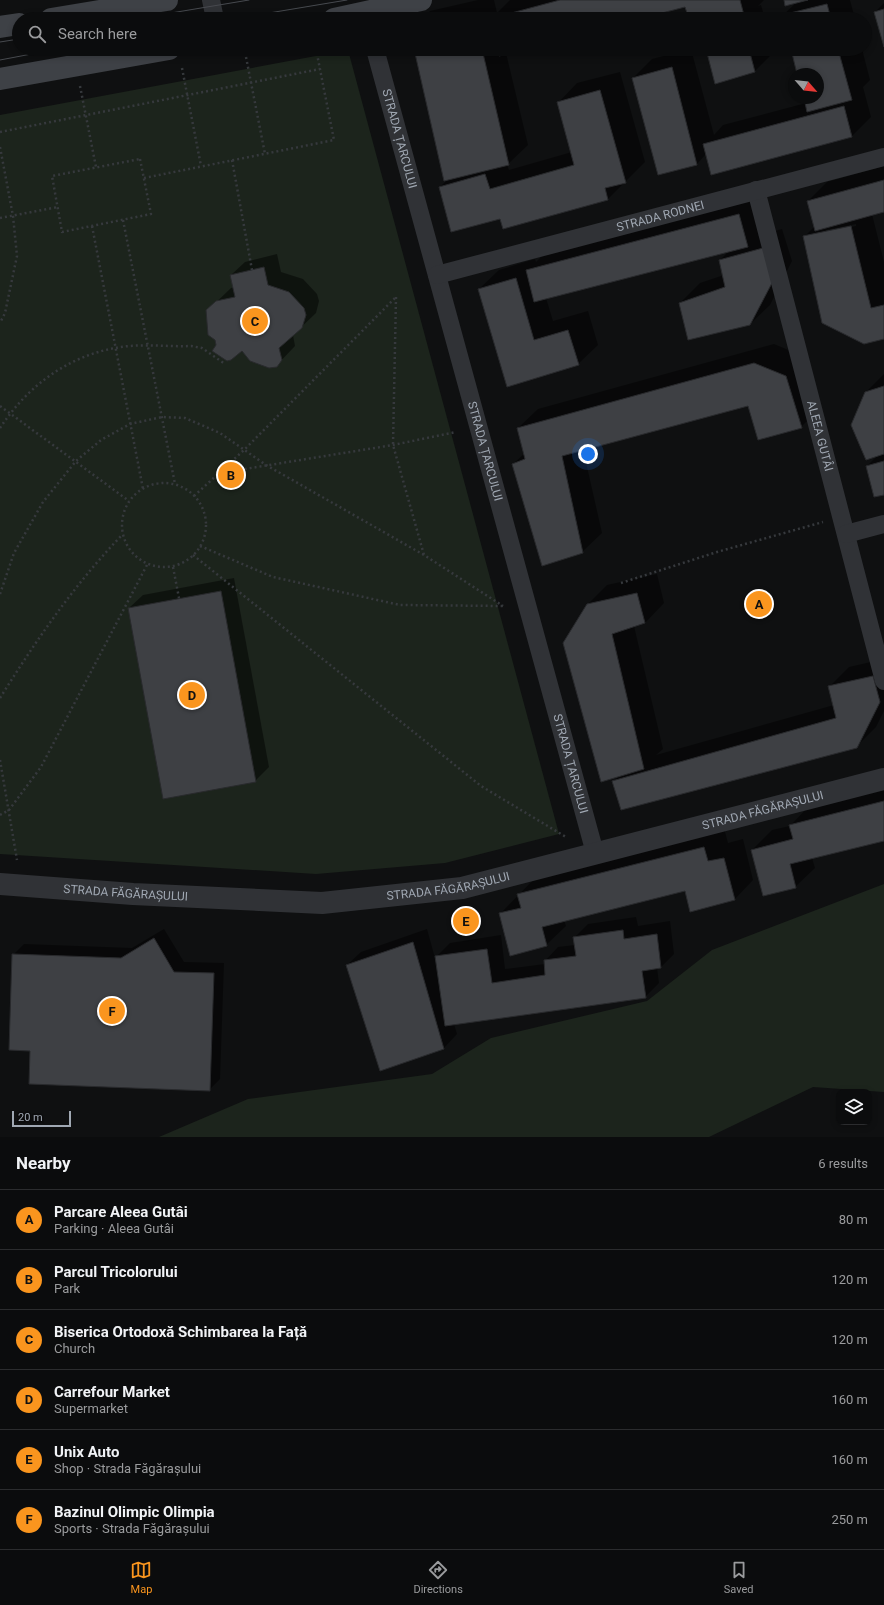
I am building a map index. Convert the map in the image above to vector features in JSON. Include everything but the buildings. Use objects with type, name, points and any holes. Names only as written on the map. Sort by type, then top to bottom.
[{"type":"main road","points":[[94,12],[167,0]]},
{"type":"main road","points":[[380,12],[421,0]]},
{"type":"main road","points":[[0,27],[12,25]]},
{"type":"main road","points":[[0,79],[130,56]]},
{"type":"street","points":[[211,0],[214,12]]},
{"type":"street","name":"STRADA ȚARCULUI","points":[[377,56],[595,853]]},
{"type":"street","name":"STRADA RODNEI","points":[[437,275],[884,157]]},
{"type":"street","name":"ALEEA GUTÂI","points":[[756,190],[884,681]]},
{"type":"street","points":[[846,534],[884,524]]},
{"type":"street","name":"STRADA FĂGĂRAȘULUI","points":[[0,884],[133,894],[322,903],[462,888],[884,779]]},
{"type":"path","points":[[144,178],[334,140],[317,56]]},
{"type":"path","points":[[246,57],[265,154]]},
{"type":"path","points":[[182,68],[201,166]]},
{"type":"path","points":[[0,132],[320,69]]},
{"type":"path","points":[[80,86],[96,167]]},
{"type":"path","points":[[0,148],[13,216],[17,256],[5,312],[0,323]]},
{"type":"path","points":[[140,159],[151,214],[62,232],[52,176],[96,167],[140,159]]},
{"type":"path","points":[[232,160],[252,270]]},
{"type":"path","points":[[0,218],[58,207]]},
{"type":"path","points":[[124,220],[175,484]]},
{"type":"path","points":[[92,226],[143,489]]},
{"type":"path","points":[[194,496],[244,450],[396,297],[393,445],[424,555]]},
{"type":"path","points":[[0,428],[10,413],[38,383],[76,359],[115,348],[148,346],[202,348],[225,364]]},
{"type":"path","points":[[0,406],[129,500]]},
{"type":"path","points":[[0,594],[14,553],[43,502],[76,461],[101,440],[130,424],[162,416],[185,418],[220,432],[266,464],[424,555],[503,606],[400,605],[273,577],[200,546]]},
{"type":"path","points":[[219,473],[266,464],[393,445],[456,432]]},
{"type":"path","points":[[158,483],[175,484],[194,496],[202,507],[206,520],[205,534],[200,546],[193,556],[184,562],[173,567],[160,568],[147,564],[131,552],[127,547],[122,535],[121,523],[124,511],[129,500],[143,489],[158,483]]},
{"type":"path","points":[[621,583],[717,552],[841,517]]},
{"type":"path","points":[[0,698],[45,628],[92,566],[122,535]]},
{"type":"path","points":[[193,556],[481,786],[566,837]]},
{"type":"path","points":[[0,815],[9,810],[41,767],[147,564]]},
{"type":"path","points":[[173,567],[179,598]]},
{"type":"path","points":[[0,760],[17,860]]},
{"type":"shaded area","points":[[316,56],[350,56],[559,834],[445,863],[316,874],[0,854],[0,115]]},
{"type":"shaded area","points":[[884,884],[884,1092],[872,1091],[872,1089],[813,1087],[709,1137],[159,1137],[248,1099],[432,1074],[491,1038],[647,1001],[712,950]]},
{"type":"tram line","points":[[177,12],[249,0]]},
{"type":"tram line","points":[[275,12],[347,0]]},
{"type":"tram line","points":[[0,42],[12,40]]},
{"type":"tram line","points":[[0,60],[21,56]]},
{"type":"place","name":"Biserica Ortodoxă Schimbarea la Față","points":[[255,321]]},
{"type":"place","name":"Parcul Tricolorului","points":[[231,475]]},
{"type":"place","name":"Parcare Aleea Gutâi","points":[[759,604]]},
{"type":"place","name":"Carrefour Market","points":[[192,695]]},
{"type":"place","name":"Unix Auto","points":[[466,921]]},
{"type":"place","name":"Bazinul Olimpic Olimpia","points":[[112,1011]]}]
